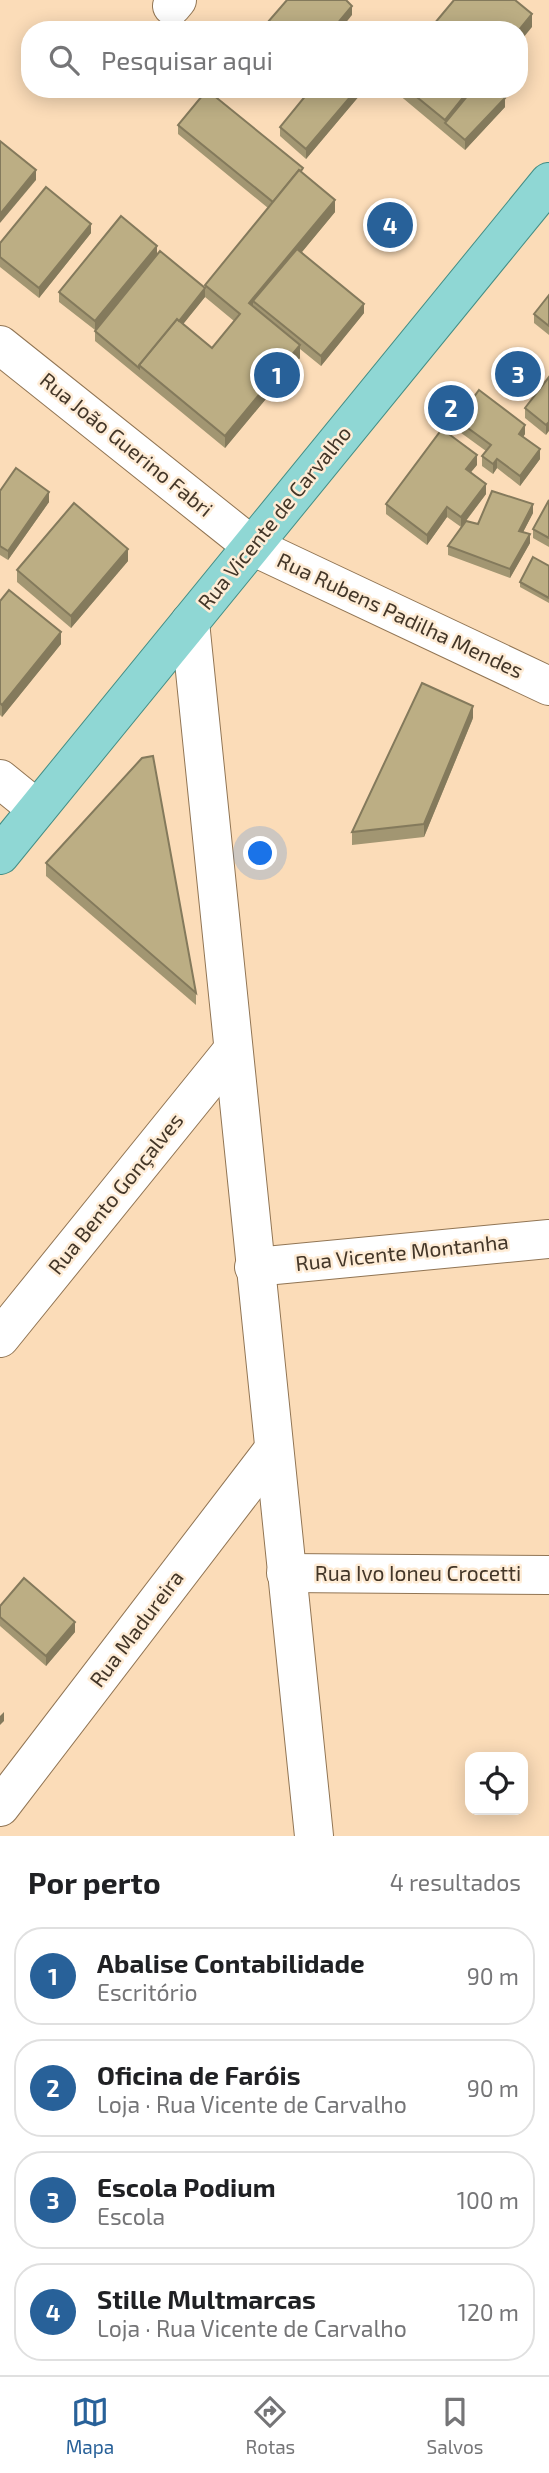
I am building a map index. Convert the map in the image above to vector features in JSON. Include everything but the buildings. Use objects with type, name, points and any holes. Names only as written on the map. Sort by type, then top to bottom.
[{"type":"main road","name":"Rua Vicente de Carvalho","points":[[0,855],[549,182]]},
{"type":"street","name":"Rua João Guerino Fabri","points":[[0,345],[252,546]]},
{"type":"street","name":"Rua Rubens Padilha Mendes","points":[[252,546],[549,686]]},
{"type":"street","points":[[190,622],[314,1836]]},
{"type":"street","points":[[0,779],[37,809]]},
{"type":"street","name":"Rua Bento Gonçalves","points":[[0,1338],[232,1051]]},
{"type":"street","name":"Rua Vicente Montanha","points":[[254,1268],[549,1239]]},
{"type":"street","name":"Rua Madureira","points":[[0,1807],[274,1449]]},
{"type":"street","name":"Rua Ivo Ioneu Crocetti","points":[[286,1573],[549,1575]]},
{"type":"place","name":"Stille Multmarcas","points":[[390,225]]},
{"type":"place","name":"Escola Podium","points":[[518,374]]},
{"type":"place","name":"Abalise Contabilidade","points":[[277,375]]},
{"type":"place","name":"Oficina de Faróis","points":[[451,408]]}]
